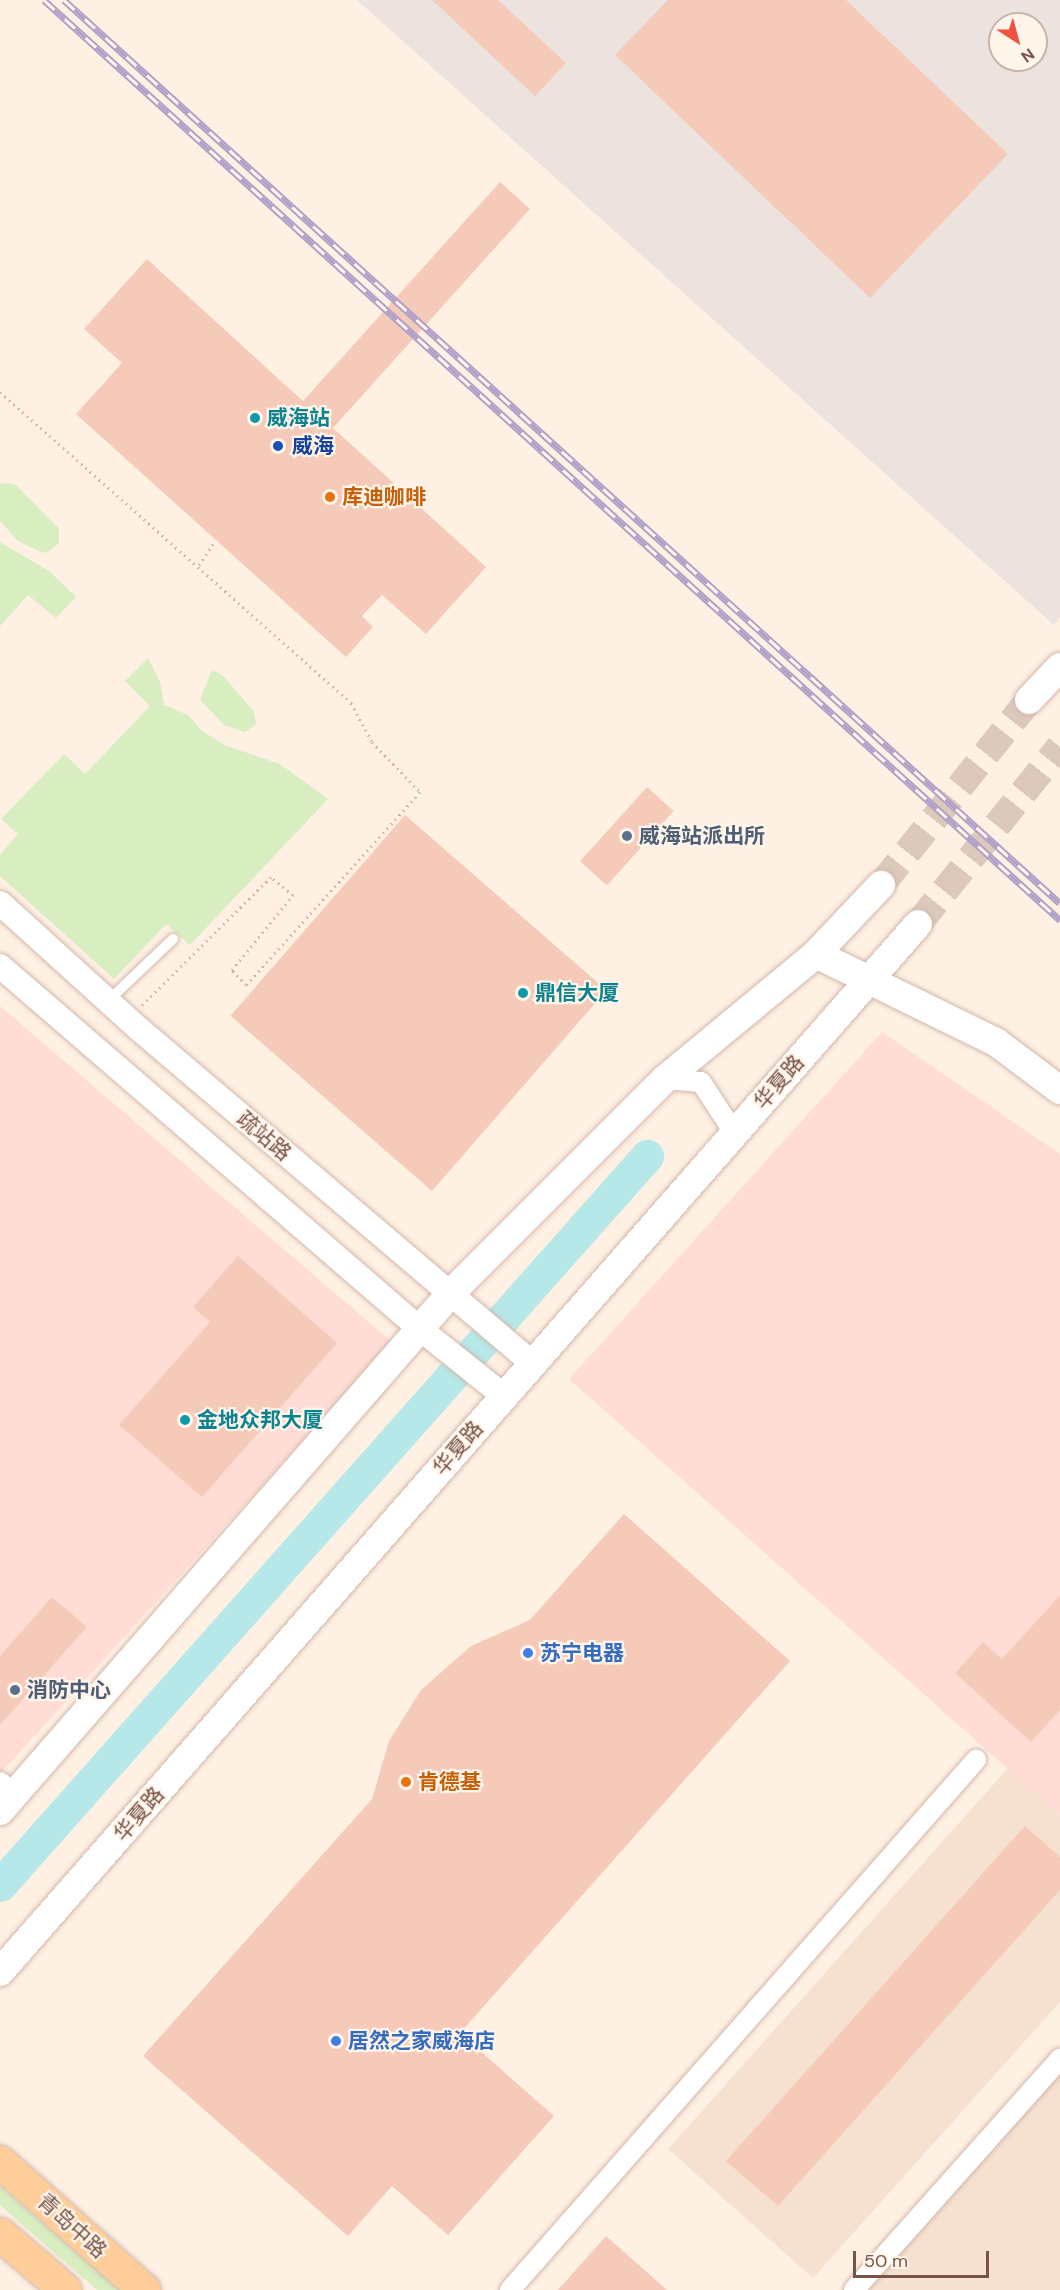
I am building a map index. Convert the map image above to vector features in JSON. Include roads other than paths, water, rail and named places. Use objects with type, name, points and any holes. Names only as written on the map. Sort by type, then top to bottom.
[{"type":"main road","points":[[1029,700],[1060,667]]},
{"type":"main road","points":[[5,1796],[456,1300],[665,1079],[816,954],[881,885]]},
{"type":"main road","name":"华夏路","points":[[0,1972],[526,1358],[735,1134],[868,978],[918,924]]},
{"type":"main road","points":[[816,954],[996,1042],[1060,1090]]},
{"type":"main road","name":"青岛中路","points":[[0,2162],[144,2290]]},
{"type":"main road","points":[[0,2234],[65,2290]]},
{"type":"street","name":"疏站路","points":[[0,903],[128,1019],[526,1358]]},
{"type":"street","points":[[0,966],[426,1333],[498,1391]]},
{"type":"street","points":[[665,1079],[700,1082],[735,1134]]},
{"type":"street","points":[[510,2290],[976,1760]]},
{"type":"street","points":[[854,2290],[1060,2059]]},
{"type":"lane","points":[[108,1001],[173,939]]},
{"type":"waterway","points":[[0,1885],[647,1156]]},
{"type":"tunnel","points":[[881,885],[1029,700]]},
{"type":"tunnel","points":[[918,924],[1060,747]]},
{"type":"railway","points":[[44,0],[1060,920]]},
{"type":"railway","points":[[64,0],[1060,903]]},
{"type":"place","name":"威海站","points":[[255,418]]},
{"type":"place","name":"威海","points":[[278,446]]},
{"type":"place","name":"库迪咖啡","points":[[330,497]]},
{"type":"place","name":"威海站派出所","points":[[627,836]]},
{"type":"place","name":"鼎信大厦","points":[[523,993]]},
{"type":"place","name":"金地众邦大厦","points":[[185,1420]]},
{"type":"place","name":"苏宁电器","points":[[528,1653]]},
{"type":"place","name":"消防中心","points":[[15,1690]]},
{"type":"place","name":"肯德基","points":[[406,1782]]},
{"type":"place","name":"居然之家威海店","points":[[336,2041]]}]
